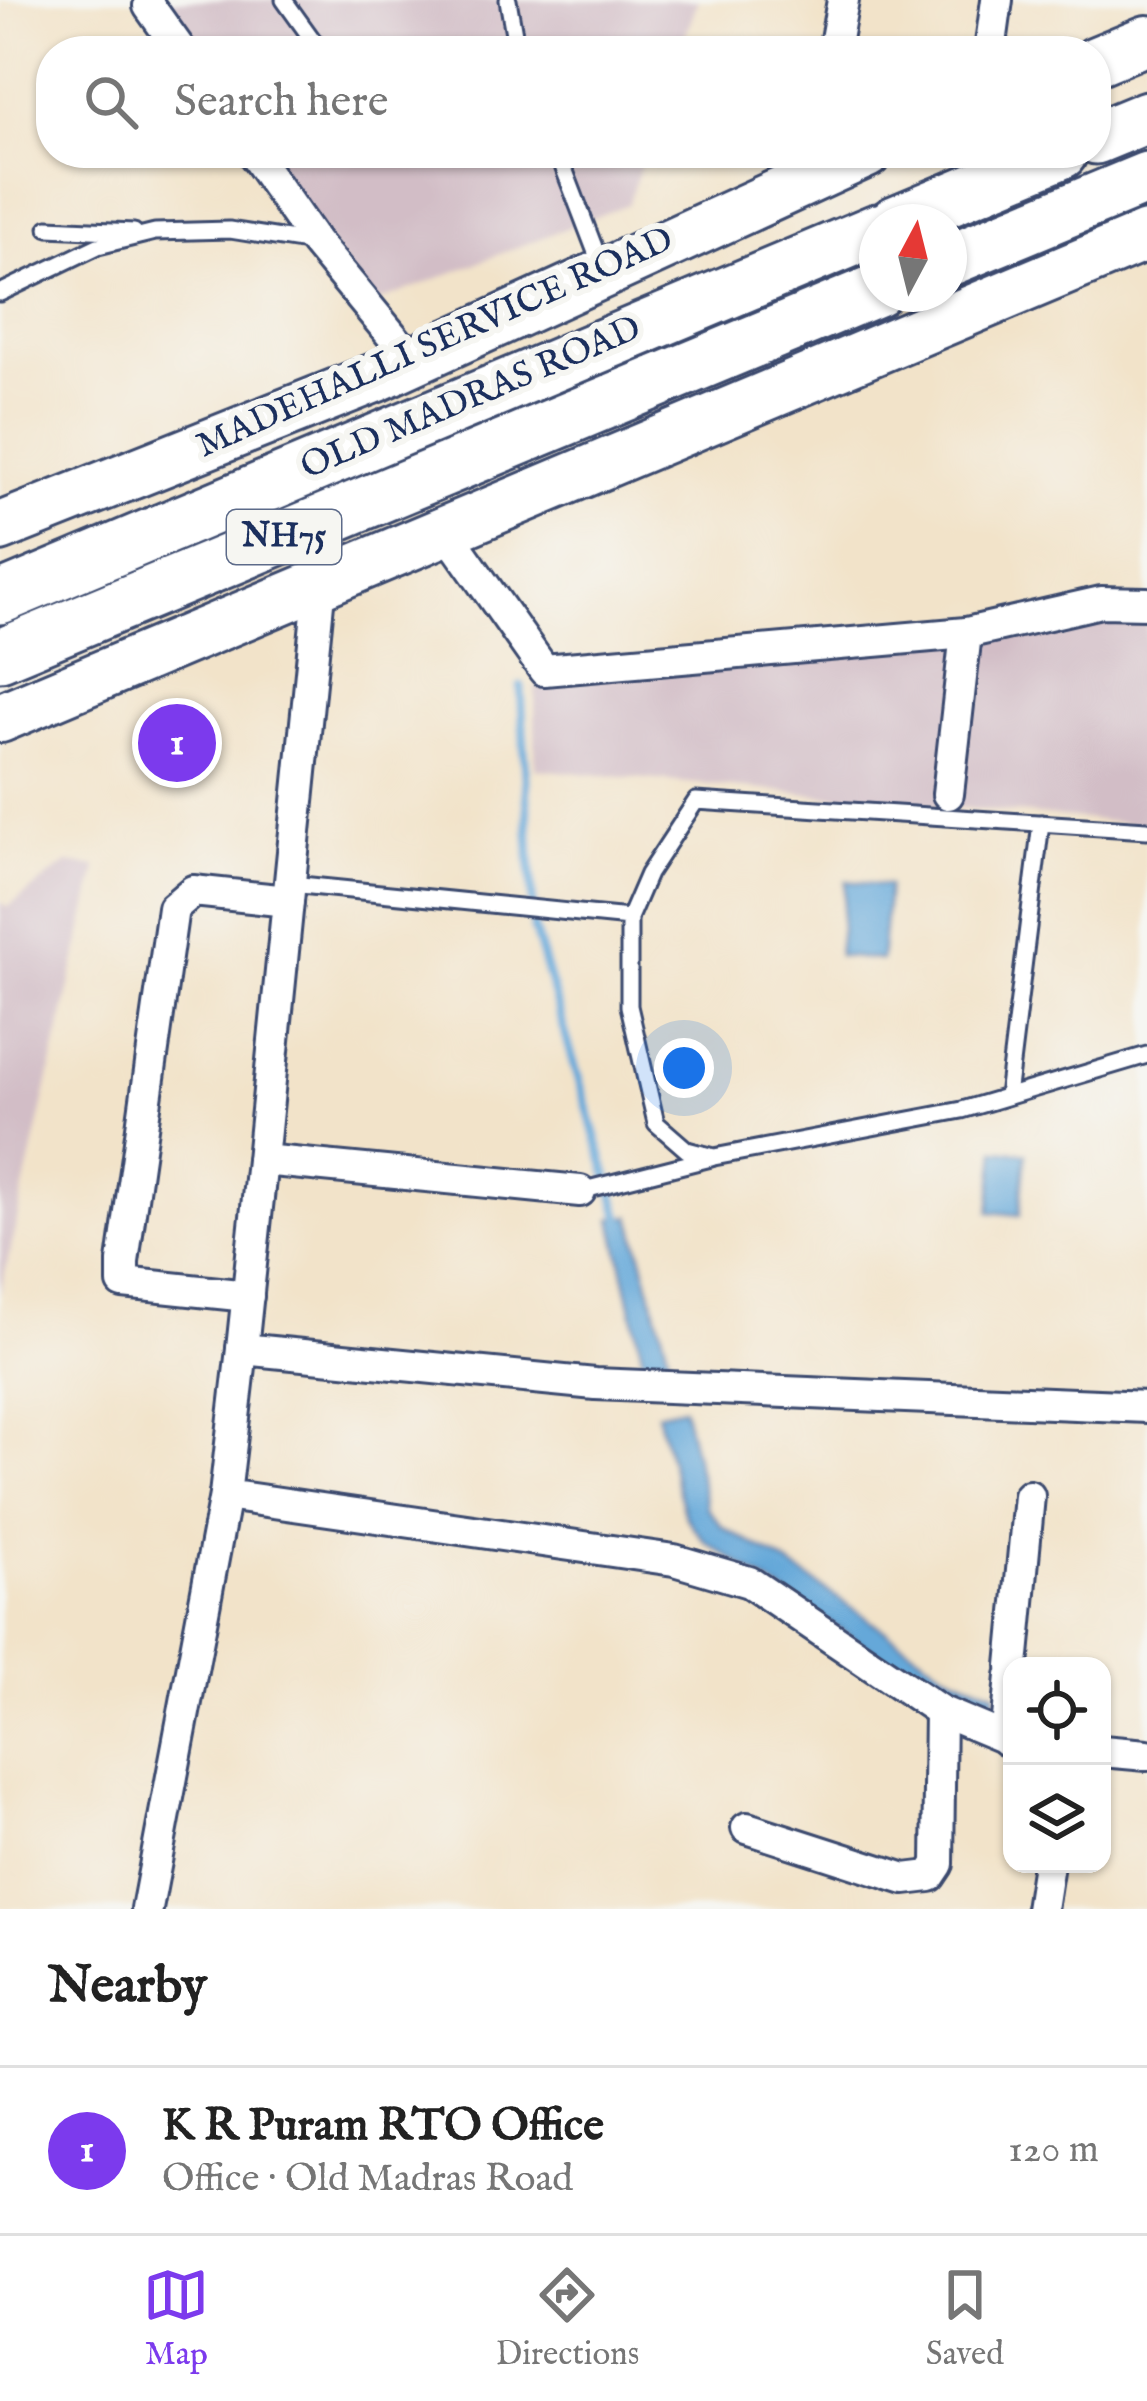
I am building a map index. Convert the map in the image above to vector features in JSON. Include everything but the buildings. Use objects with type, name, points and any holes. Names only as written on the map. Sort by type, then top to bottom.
[{"type":"highway","points":[[1111,133],[1147,117]]},
{"type":"highway","points":[[938,204],[1025,168]]},
{"type":"highway","points":[[967,253],[1147,178]]},
{"type":"highway","name":"OLD MADRAS ROAD","points":[[0,598],[859,237]]},
{"type":"highway","name":"OLD MADRAS ROAD","points":[[0,655],[859,297]]},
{"type":"main road","points":[[1111,55],[1147,39]]},
{"type":"main road","name":"MADEHALLI SERVICE ROAD","points":[[0,527],[412,360],[603,271],[806,168]]},
{"type":"main road","points":[[0,718],[1147,236]]},
{"type":"street","points":[[836,36],[842,0]]},
{"type":"street","points":[[992,36],[998,0]]},
{"type":"street","points":[[149,6],[170,36]]},
{"type":"street","points":[[263,168],[315,242],[412,360]]},
{"type":"street","points":[[446,531],[544,670],[967,633],[1101,602],[1147,603]]},
{"type":"street","points":[[147,1909],[225,1495],[320,583]]},
{"type":"street","points":[[948,794],[967,633]]},
{"type":"street","points":[[248,1296],[123,1283],[123,1262],[173,908],[194,891],[290,892]]},
{"type":"street","points":[[262,1160],[580,1191]]},
{"type":"street","points":[[242,1349],[595,1384],[1147,1407]]},
{"type":"street","points":[[225,1495],[674,1560],[749,1582],[940,1711],[1003,1737]]},
{"type":"street","points":[[1014,1657],[1029,1496]]},
{"type":"street","points":[[746,1828],[904,1880],[931,1876],[938,1864],[940,1711]]},
{"type":"street","points":[[1111,1752],[1147,1755]]},
{"type":"street","points":[[1041,1909],[1047,1873]]},
{"type":"lane","points":[[284,0],[310,36]]},
{"type":"lane","points":[[508,0],[514,36]]},
{"type":"lane","points":[[564,168],[603,271]]},
{"type":"lane","points":[[49,228],[149,233],[230,230],[306,245],[315,242]]},
{"type":"lane","points":[[0,293],[98,246],[149,233]]},
{"type":"lane","points":[[714,1157],[687,1150],[656,1123],[629,1006],[629,918],[648,874],[695,801],[1147,830]]},
{"type":"lane","points":[[1007,1096],[1041,823]]},
{"type":"lane","points":[[290,892],[629,918]]},
{"type":"lane","points":[[580,1191],[714,1157],[962,1110],[1147,1055]]},
{"type":"shaded area","points":[[158,0],[698,0],[685,36],[183,36]]},
{"type":"shaded area","points":[[276,168],[640,168],[628,204],[372,304]]},
{"type":"shaded area","points":[[1128,613],[1147,615],[1147,825],[535,769],[535,686]]},
{"type":"shaded area","points":[[67,863],[97,867],[0,1295],[0,902],[8,907]]},
{"type":"water","points":[[846,881],[888,886],[881,960],[838,956]]},
{"type":"water","points":[[996,1150],[1026,1153],[1020,1215],[990,1212]]},
{"type":"water","points":[[631,1216],[674,1376],[647,1377],[612,1219]]},
{"type":"water","points":[[683,1407],[707,1508],[722,1527],[785,1562],[945,1672],[995,1692],[989,1715],[954,1703],[706,1542],[685,1516],[657,1413]]},
{"type":"waterway","points":[[521,686],[534,929],[624,1230]]},
{"type":"place","name":"K R Puram RTO Office","points":[[177,743]]}]
